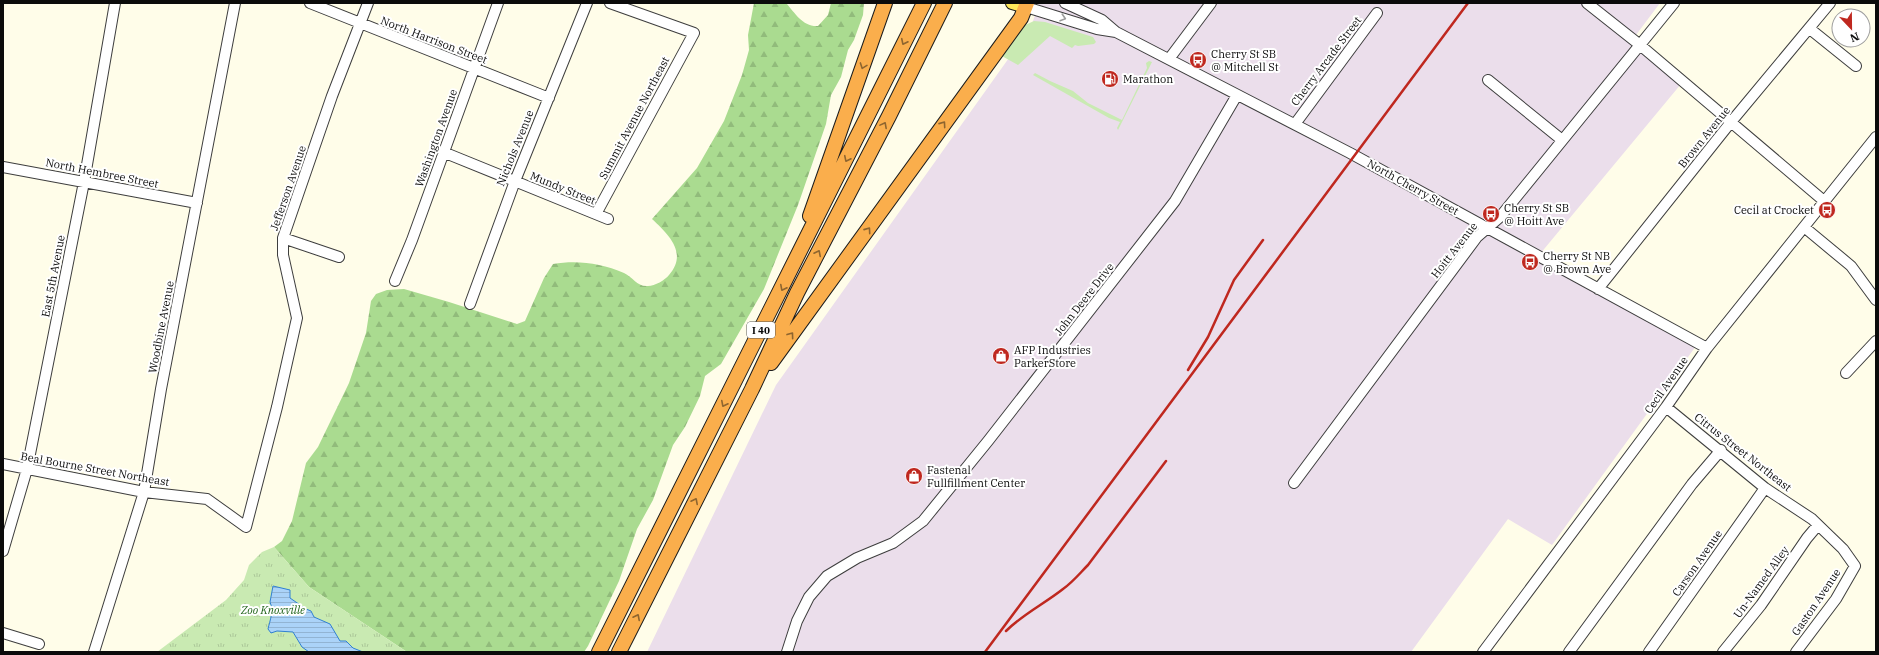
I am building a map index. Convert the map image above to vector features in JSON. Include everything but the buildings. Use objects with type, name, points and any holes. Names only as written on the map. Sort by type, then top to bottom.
[{"type":"highway","points":[[794,266],[836,140],[885,3]]},
{"type":"highway","name":"I 40","points":[[599,652],[794,266],[923,5]]},
{"type":"highway","points":[[752,389],[1021,18],[1027,5]]},
{"type":"highway","name":"I 40","points":[[619,652],[752,389],[797,293],[889,116],[943,7]]},
{"type":"main road","name":"North Cherry Street","points":[[1012,3],[1027,5]]},
{"type":"street","name":"East 5th Avenue","points":[[3,551],[27,469],[84,182],[115,3]]},
{"type":"street","name":"Woodbine Avenue","points":[[94,652],[144,492],[161,389],[198,203],[235,3]]},
{"type":"street","name":"North Harrison Street","points":[[310,3],[549,98]]},
{"type":"street","name":"Jefferson Avenue","points":[[246,527],[276,407],[296,318],[283,256],[283,238],[332,96],[368,3]]},
{"type":"street","name":"Washington Avenue","points":[[395,281],[412,240],[498,3]]},
{"type":"street","name":"Nichols Avenue","points":[[470,304],[515,181],[587,3]]},
{"type":"street","name":"Summit Avenue Northeast","points":[[596,214],[694,33],[610,3]]},
{"type":"street","name":"North Cherry Street","points":[[1065,3],[1102,20],[1116,32],[1390,174],[1707,348]]},
{"type":"street","points":[[1169,59],[1211,3]]},
{"type":"street","points":[[1587,3],[1640,45],[1824,201]]},
{"type":"street","name":"Hoitt Avenue","points":[[1294,483],[1477,237],[1500,217],[1674,3]]},
{"type":"street","name":"Brown Avenue","points":[[1598,289],[1731,122],[1810,29],[1830,3]]},
{"type":"street","name":"North Cherry Street","points":[[1027,5],[1096,29],[1116,32]]},
{"type":"street","name":"Cherry Arcade Street","points":[[1295,124],[1377,13]]},
{"type":"street","points":[[1810,29],[1856,66]]},
{"type":"street","points":[[1488,80],[1562,140]]},
{"type":"street","name":"John Deere Drive","points":[[787,652],[797,621],[809,597],[827,576],[857,558],[893,543],[923,521],[988,441],[1175,201],[1237,94]]},
{"type":"street","name":"Cecil Avenue","points":[[1483,652],[1666,407],[1707,348],[1876,137]]},
{"type":"street","name":"Mundy Street","points":[[443,152],[608,219]]},
{"type":"street","name":"North Hembree Street","points":[[3,167],[198,203]]},
{"type":"street","points":[[1804,227],[1851,266],[1876,300]]},
{"type":"street","points":[[283,238],[339,257]]},
{"type":"street","points":[[1846,373],[1876,341]]},
{"type":"street","name":"Citrus Street Northeast","points":[[1666,407],[1721,450],[1765,488],[1812,519],[1843,549],[1855,566]]},
{"type":"street","points":[[1570,652],[1692,484],[1721,450]]},
{"type":"street","name":"Beal Bourne Street Northeast","points":[[3,464],[144,492],[207,499],[246,527]]},
{"type":"street","name":"Carson Avenue","points":[[1654,650],[1765,488]]},
{"type":"street","name":"Un-Named Alley","points":[[1723,652],[1761,605],[1807,538],[1818,525]]},
{"type":"street","name":"Gaston Avenue","points":[[1796,652],[1836,599],[1855,566]]},
{"type":"street","points":[[3,634],[39,644]]},
{"type":"shaded area","points":[[1039,3],[1660,3],[1630,43],[1681,84],[1535,260],[1696,346],[1552,545],[1508,519],[1411,652],[647,652],[776,385],[1031,27]]},
{"type":"green space","points":[[754,3],[786,3],[804,22],[813,26],[818,26],[828,15],[831,3],[864,3],[863,15],[854,40],[848,50],[841,77],[831,95],[826,124],[798,205],[764,289],[721,364],[705,376],[700,396],[685,427],[673,445],[653,500],[637,529],[619,581],[588,646],[584,652],[407,652],[309,587],[274,547],[282,541],[292,521],[306,463],[318,447],[349,383],[366,333],[371,301],[376,294],[387,290],[404,289],[517,324],[525,321],[544,278],[553,264],[580,262],[607,267],[624,273],[644,286],[654,285],[665,279],[674,267],[677,259],[676,252],[670,238],[652,219],[697,168],[724,121],[742,75],[749,50],[748,35]]},
{"type":"green space","points":[[1034,21],[1045,22],[1093,37],[1096,42],[1094,44],[1075,45],[1072,48],[1050,36],[1018,65],[1000,55],[1023,26]]},
{"type":"green space","points":[[1149,61],[1152,62],[1118,130],[1117,128],[1120,122],[1109,118],[1033,75],[1035,73],[1073,91],[1088,103],[1122,120],[1147,68],[1146,63]]},
{"type":"green space","name":"Zoo Knoxville","points":[[274,547],[309,587],[407,652],[157,652],[226,600],[244,580],[249,565],[262,552]]},
{"type":"water","points":[[273,586],[290,590],[290,598],[311,611],[314,617],[330,624],[340,641],[346,641],[353,648],[363,652],[309,652],[302,647],[293,632],[277,631],[271,633],[268,629],[272,612],[270,602]]},
{"type":"railway","points":[[985,652],[1468,3]]},
{"type":"railway","points":[[1188,370],[1208,337],[1234,280],[1263,240]]},
{"type":"railway","points":[[1006,631],[1019,619],[1067,586],[1088,565],[1166,461]]},
{"type":"place","name":"Cherry St SB @ Mitchell St","points":[[1198,60]]},
{"type":"place","name":"Marathon","points":[[1110,79]]},
{"type":"place","name":"Cecil at Crocket","points":[[1827,210]]},
{"type":"place","name":"Cherry St SB @ Hoitt Ave","points":[[1491,214]]},
{"type":"place","name":"Cherry St NB @ Brown Ave","points":[[1530,262]]},
{"type":"place","name":"AFP Industries ParkerStore","points":[[1001,356]]},
{"type":"place","name":"Fastenal Fullfillment Center","points":[[914,476]]}]
